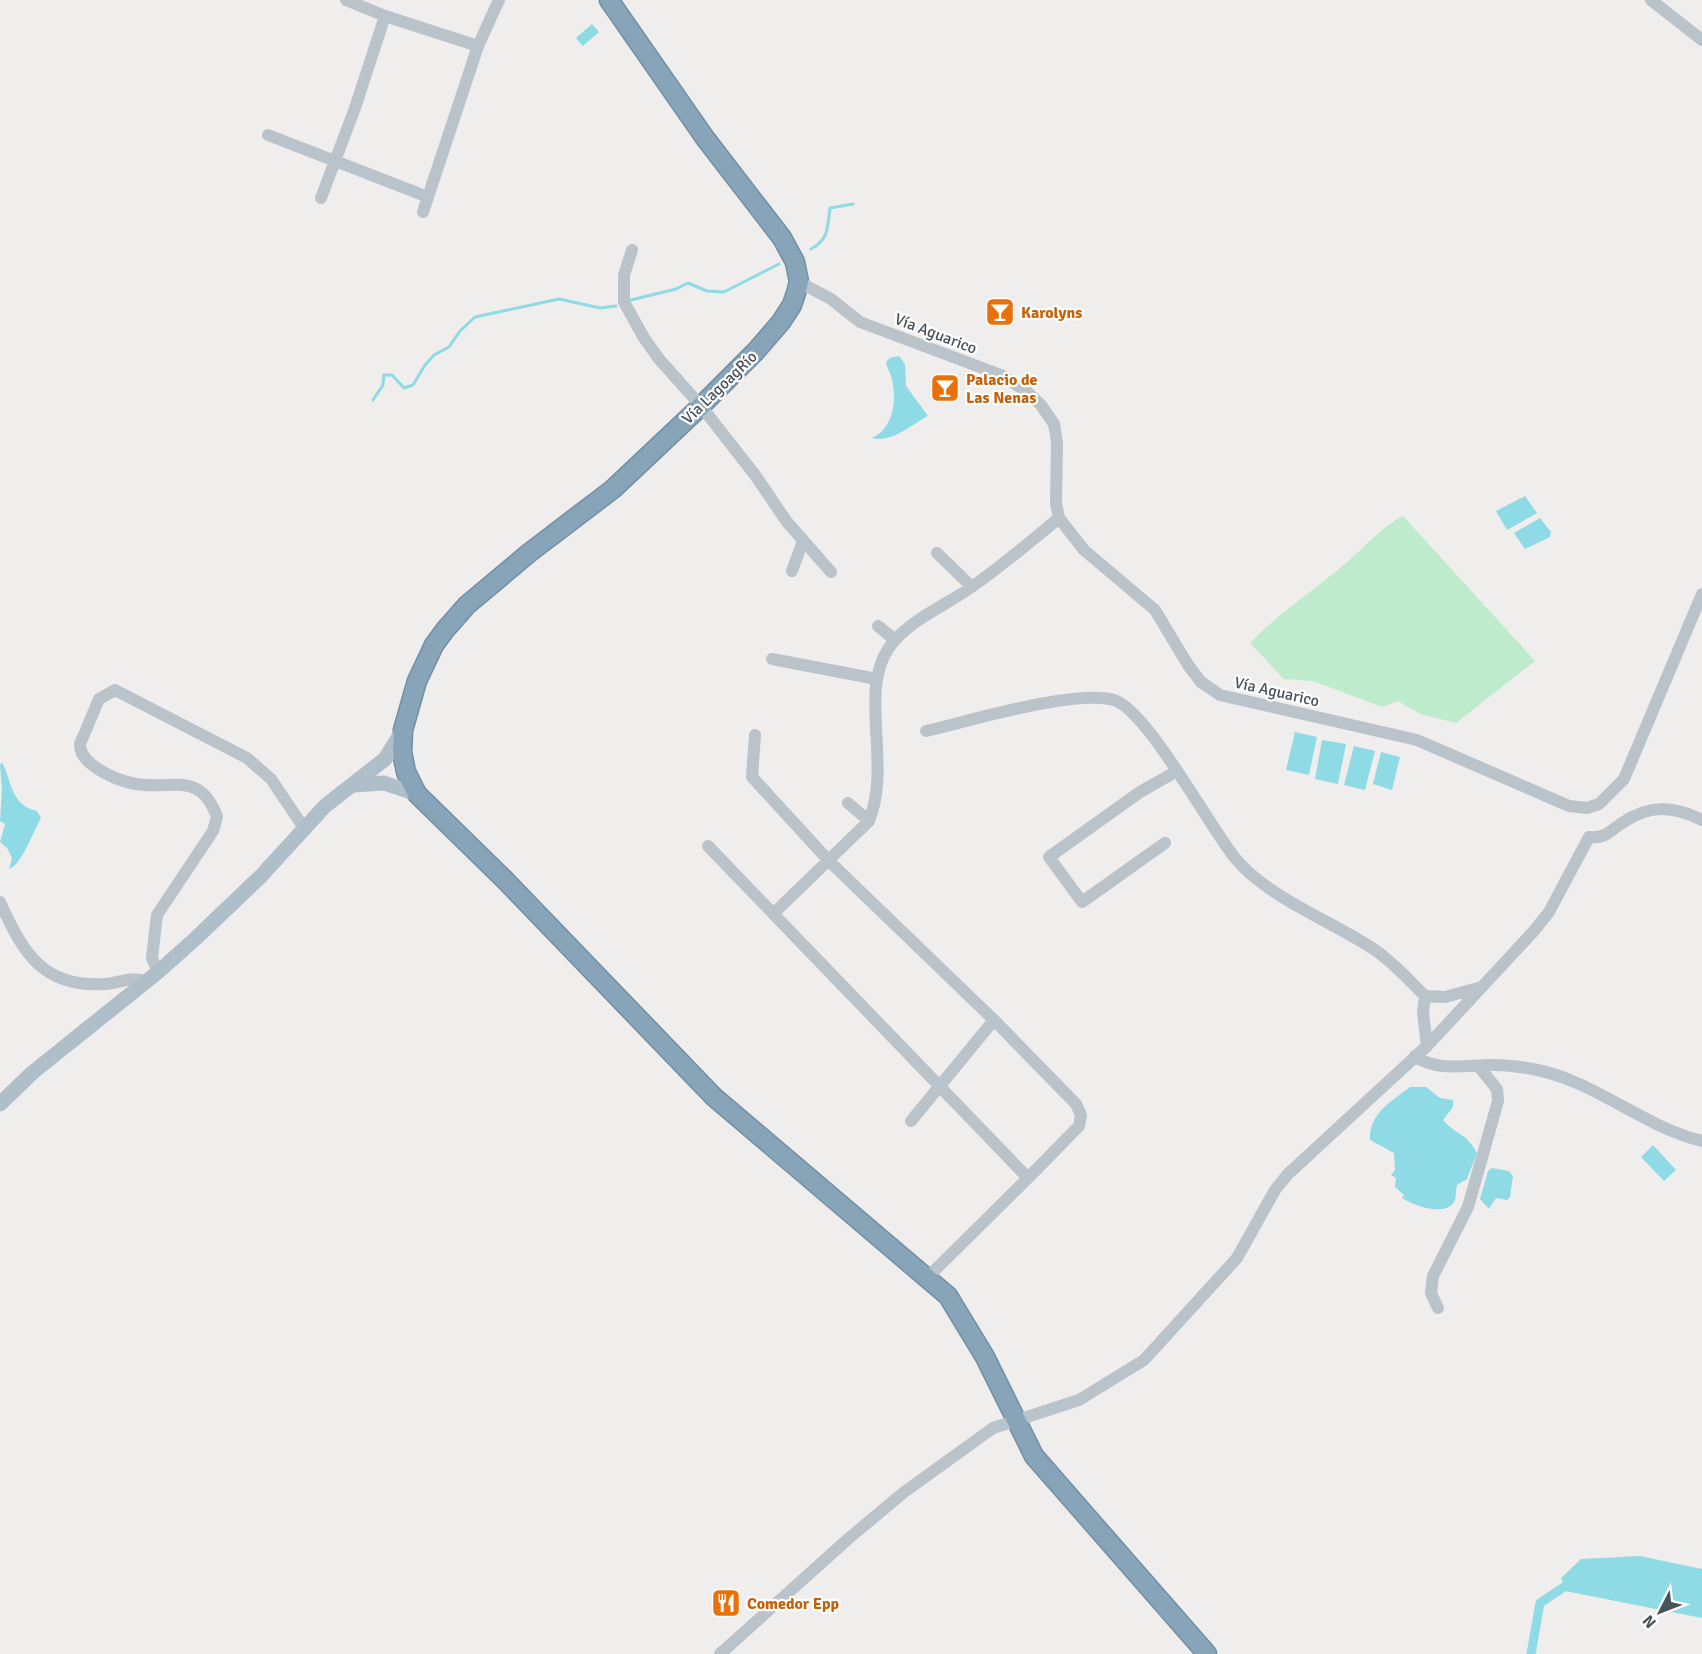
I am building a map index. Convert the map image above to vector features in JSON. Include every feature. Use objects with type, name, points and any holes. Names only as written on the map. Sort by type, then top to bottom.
[{"type":"highway","points":[[609,0],[698,128],[782,238],[795,262],[799,282]]},
{"type":"highway","name":"Vía LagoagRío","points":[[417,794],[403,763],[403,730],[427,660],[453,619],[529,553],[612,489],[701,406],[782,322],[792,305],[799,282]]},
{"type":"highway","points":[[417,794],[504,879],[714,1097],[928,1277],[961,1314],[1034,1456],[1207,1654]]},
{"type":"main road","points":[[0,1104],[33,1073],[158,972],[240,897],[325,806],[385,759],[403,730]]},
{"type":"main road","points":[[354,785],[384,783],[417,794]]},
{"type":"street","points":[[346,0],[385,16],[478,46]]},
{"type":"street","points":[[423,212],[478,46],[499,0]]},
{"type":"street","points":[[1651,0],[1702,40]]},
{"type":"street","points":[[321,198],[333,161],[355,108],[385,16]]},
{"type":"street","points":[[268,135],[428,198]]},
{"type":"street","points":[[632,250],[624,275],[624,302],[659,359],[701,406],[803,541],[831,572]]},
{"type":"street","name":"Vía Aguarico","points":[[799,282],[831,299],[860,322],[1001,375],[1026,391],[1041,405],[1054,424],[1058,442],[1056,503],[1059,518],[1084,550],[1155,610],[1188,665],[1201,682],[1220,695],[1418,740],[1569,806],[1587,808],[1599,804],[1624,779],[1702,594]]},
{"type":"street","points":[[774,913],[830,862],[869,821],[876,789],[877,679],[885,653],[895,640],[911,626],[972,588],[1059,518]]},
{"type":"street","points":[[792,571],[803,541]]},
{"type":"street","points":[[937,553],[972,588]]},
{"type":"street","points":[[878,626],[895,640]]},
{"type":"street","points":[[772,659],[877,679]]},
{"type":"street","points":[[158,972],[152,958],[157,915],[213,831],[217,817],[208,798],[199,790],[174,783],[135,784],[100,768],[84,757],[80,751],[80,744],[99,699],[115,690],[248,758],[271,779],[304,828]]},
{"type":"street","points":[[926,731],[1061,700],[1088,696],[1117,701],[1127,709],[1177,771],[1226,845],[1245,868],[1333,928],[1387,958],[1425,996],[1445,997],[1484,987]]},
{"type":"street","points":[[755,735],[752,777],[830,862],[994,1020],[1076,1104],[1081,1115],[1079,1126],[928,1277]]},
{"type":"street","points":[[1165,843],[1082,902],[1049,857],[1140,792],[1177,771]]},
{"type":"street","points":[[848,803],[869,821]]},
{"type":"street","points":[[720,1654],[903,1493],[993,1428],[1079,1400],[1144,1360],[1237,1258],[1275,1190],[1288,1174],[1427,1046],[1484,987],[1549,912],[1589,837],[1603,837],[1624,821],[1668,807],[1702,820]]},
{"type":"street","points":[[708,846],[1028,1178]]},
{"type":"street","points":[[0,902],[26,952],[39,967],[53,975],[70,982],[96,984],[130,978],[146,982]]},
{"type":"street","points":[[1425,996],[1423,1013],[1427,1046]]},
{"type":"street","points":[[911,1121],[994,1020]]},
{"type":"street","points":[[1416,1056],[1430,1065],[1479,1067],[1496,1065],[1532,1069],[1578,1082],[1666,1129],[1702,1141]]},
{"type":"street","points":[[1438,1308],[1431,1293],[1433,1276],[1468,1208],[1498,1101],[1497,1089],[1479,1067]]},
{"type":"green space","points":[[1403,516],[1535,661],[1456,723],[1420,714],[1398,701],[1382,707],[1313,681],[1284,679],[1250,643],[1346,563],[1380,531]]},
{"type":"water","points":[[592,24],[599,32],[583,46],[576,38]]},
{"type":"water","points":[[899,356],[905,364],[906,386],[928,416],[894,436],[872,438],[885,428],[892,413],[894,396],[886,362],[890,358]]},
{"type":"water","points":[[1525,496],[1537,513],[1507,530],[1496,511]]},
{"type":"water","points":[[1540,518],[1551,532],[1550,537],[1525,549],[1514,533]]},
{"type":"water","points":[[1295,732],[1317,737],[1309,775],[1286,770]]},
{"type":"water","points":[[1322,740],[1346,744],[1338,784],[1315,779]]},
{"type":"water","points":[[1354,746],[1375,751],[1365,790],[1344,785]]},
{"type":"water","points":[[1381,752],[1400,757],[1392,790],[1373,784]]},
{"type":"water","points":[[2,762],[17,798],[28,808],[37,811],[41,818],[23,855],[9,869],[12,858],[7,848],[0,842],[5,824],[0,821],[2,790],[0,765]]},
{"type":"water","points":[[1410,1087],[1426,1087],[1440,1098],[1453,1100],[1453,1107],[1443,1120],[1469,1141],[1477,1153],[1467,1179],[1457,1185],[1455,1200],[1445,1208],[1430,1209],[1402,1198],[1404,1195],[1395,1187],[1396,1178],[1391,1175],[1395,1170],[1394,1153],[1370,1140],[1373,1122],[1377,1115]]},
{"type":"water","points":[[1653,1145],[1676,1170],[1664,1181],[1641,1157]]},
{"type":"water","points":[[1492,1168],[1509,1171],[1513,1176],[1510,1197],[1507,1200],[1496,1198],[1489,1209],[1480,1199],[1488,1171]]},
{"type":"water","points":[[1640,1556],[1702,1569],[1702,1618],[1565,1591],[1561,1587],[1563,1582],[1561,1578],[1581,1559]]},
{"type":"waterway","points":[[811,249],[825,236],[830,208],[853,204]]},
{"type":"waterway","points":[[631,300],[676,289],[688,283],[707,291],[724,292],[779,264]]},
{"type":"waterway","points":[[373,400],[383,385],[384,375],[392,375],[404,388],[413,385],[434,355],[449,347],[460,331],[475,317],[559,299],[600,308],[616,306]]},
{"type":"waterway","points":[[1531,1654],[1540,1603],[1567,1585]]},
{"type":"place","name":"Karolyns","points":[[1000,312]]},
{"type":"place","name":"Palacio de Las Nenas","points":[[945,388]]},
{"type":"place","name":"Comedor Epp","points":[[726,1603]]}]
